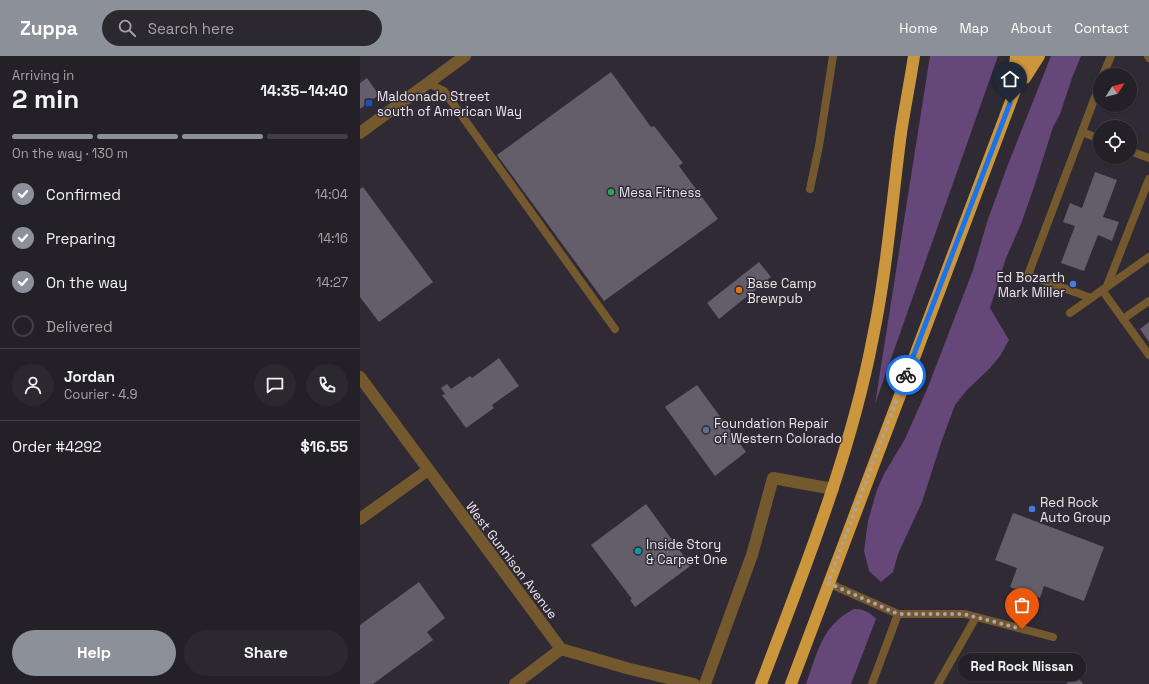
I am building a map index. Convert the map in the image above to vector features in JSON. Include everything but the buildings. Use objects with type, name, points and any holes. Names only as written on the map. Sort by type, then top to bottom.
[{"type":"highway","points":[[761,684],[805,570],[844,456],[874,337],[914,56]]},
{"type":"highway","points":[[1010,103],[1016,56]]},
{"type":"highway","points":[[790,684],[1028,56]]},
{"type":"highway","points":[[1010,103],[1039,56]]},
{"type":"street","points":[[360,133],[465,56]]},
{"type":"street","name":"West Gunnison Avenue","points":[[360,377],[561,649]]},
{"type":"street","points":[[360,520],[428,470]]},
{"type":"street","points":[[704,684],[752,555],[773,478],[833,489]]},
{"type":"street","points":[[515,684],[561,649],[630,669],[694,684]]},
{"type":"lane","points":[[810,189],[820,139],[833,56]]},
{"type":"lane","points":[[1106,68],[1111,56]]},
{"type":"lane","points":[[428,84],[444,91],[615,329]]},
{"type":"lane","points":[[1091,298],[1028,275],[1093,103]]},
{"type":"lane","points":[[1082,132],[1093,136]]},
{"type":"lane","points":[[1137,154],[1149,158]]},
{"type":"lane","points":[[1105,288],[1149,179]]},
{"type":"lane","points":[[1070,313],[1149,257]]},
{"type":"lane","points":[[1105,288],[1123,319],[1149,355]]},
{"type":"lane","points":[[1123,319],[1149,301]]},
{"type":"lane","points":[[828,583],[898,614],[964,614],[1053,637]]},
{"type":"lane","points":[[872,684],[898,614]]},
{"type":"lane","points":[[938,684],[976,617]]},
{"type":"shaded area","points":[[930,56],[998,56],[875,404]]},
{"type":"shaded area","points":[[1051,56],[1081,56],[1060,114],[1053,127],[1034,187],[1021,224],[1006,258],[990,308],[1009,340],[1000,356],[967,390],[955,405],[922,502],[898,554],[893,572],[881,582],[869,571],[864,551],[868,521],[877,490],[884,474],[905,439],[928,387],[973,270],[988,219],[1007,167]]},
{"type":"shaded area","points":[[854,609],[866,611],[876,619],[851,684],[806,684],[822,641],[827,632],[834,623]]},
{"type":"way so far","points":[[906,375],[828,583],[898,614],[964,614],[1022,629]]},
{"type":"place","name":"Maldonado Street south of American Way","points":[[369,103]]},
{"type":"place","name":"Mesa Fitness","points":[[611,192]]},
{"type":"place","name":"Ed Bozarth Mark Miller","points":[[1073,284]]},
{"type":"place","name":"Base Camp Brewpub","points":[[739,290]]},
{"type":"place","name":"Foundation Repair of Western Colorado","points":[[706,430]]},
{"type":"place","name":"Red Rock Auto Group","points":[[1032,509]]},
{"type":"place","name":"Inside Story & Carpet One","points":[[638,551]]},
{"type":"place","name":"Red Rock Nissan","points":[[1022,629]]},
{"type":"route","points":[[906,375],[1010,103]]}]
